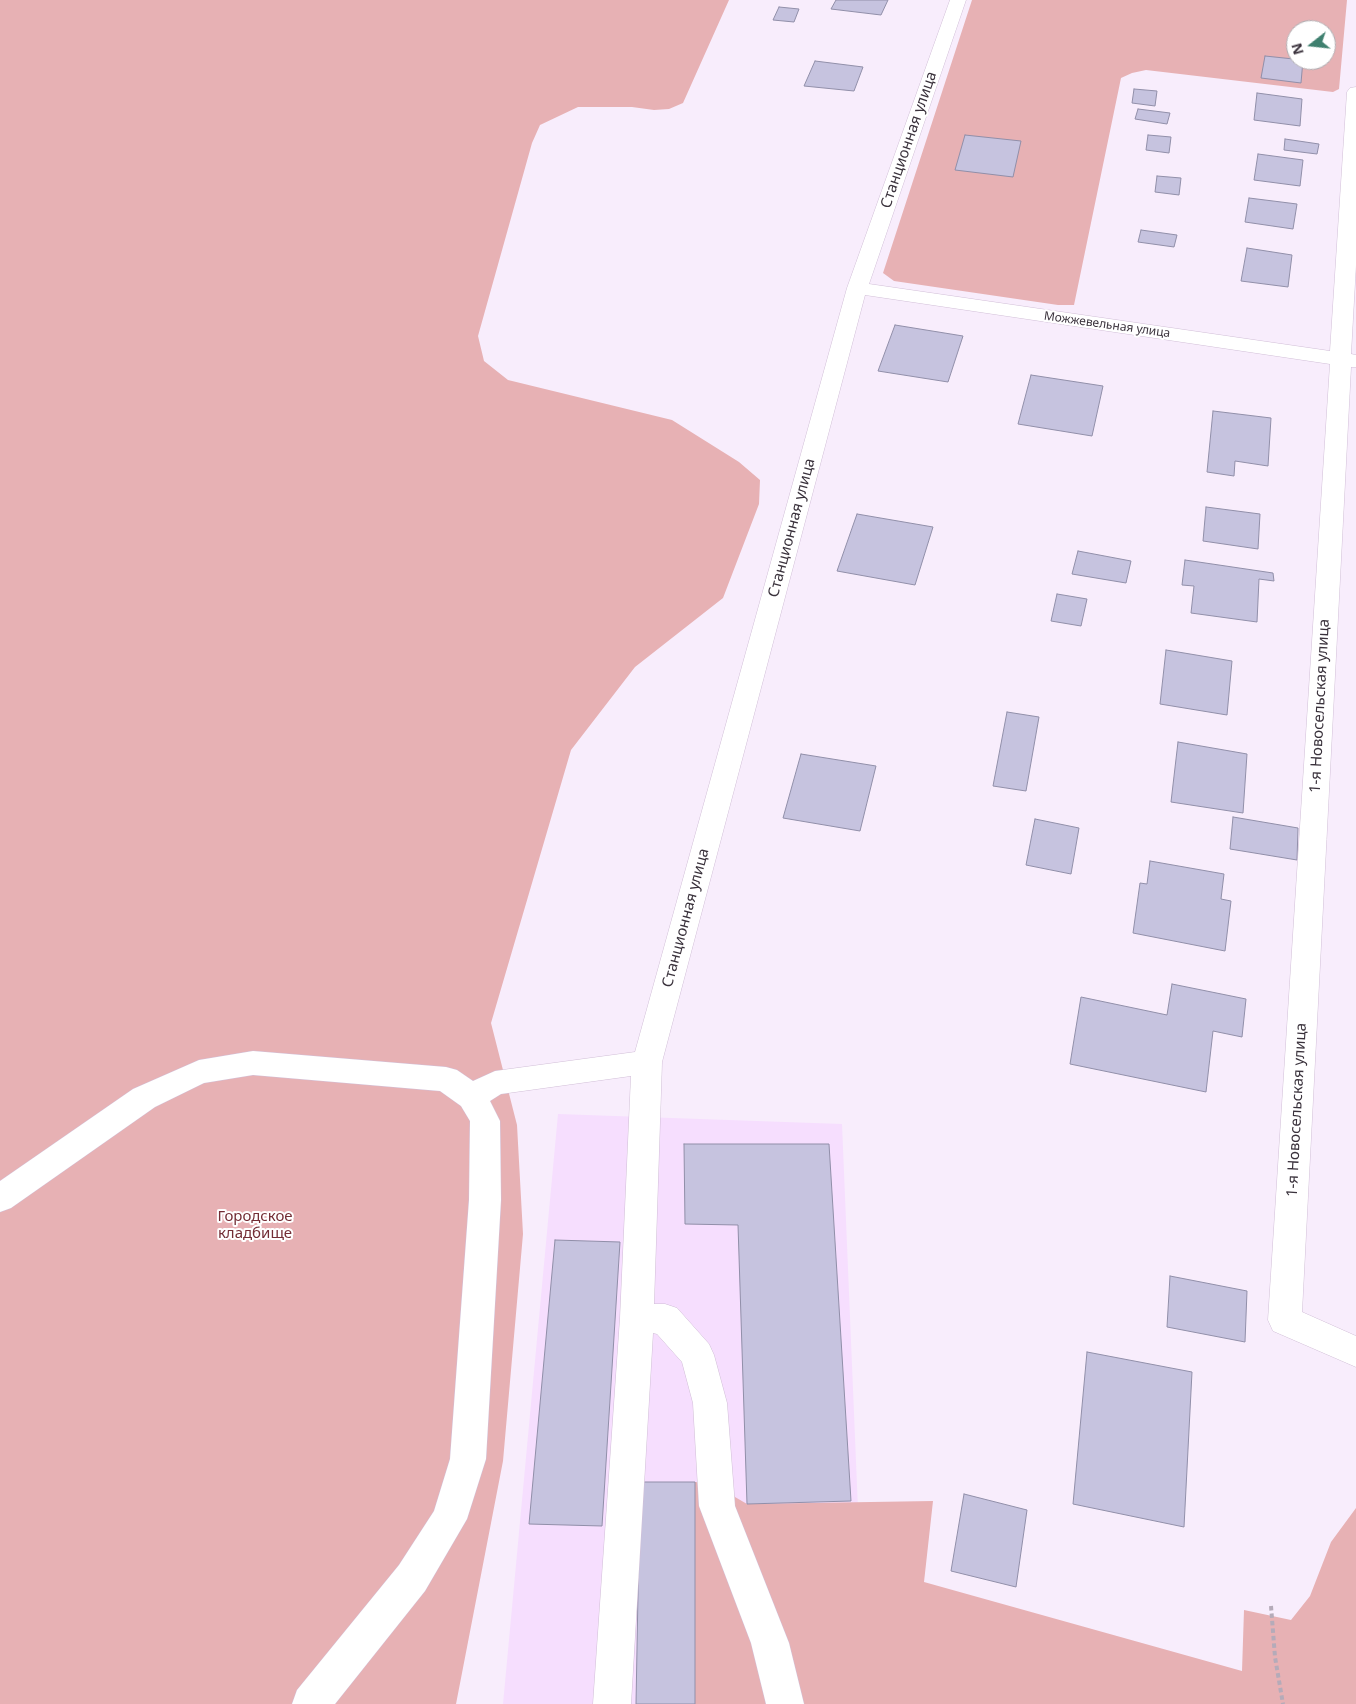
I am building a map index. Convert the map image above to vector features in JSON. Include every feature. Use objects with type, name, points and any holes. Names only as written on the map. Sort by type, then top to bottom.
[{"type":"street","name":"Станционная улица","points":[[612,1704],[637,1318],[647,1062],[857,288],[958,0]]},
{"type":"street","name":"1-я Новосельская улица","points":[[1356,92],[1348,360],[1285,1320],[1356,1352]]},
{"type":"street","name":"Можжевельная улица","points":[[857,288],[1348,360]]},
{"type":"street","points":[[472,1097],[495,1083],[647,1062]]},
{"type":"street","points":[[0,1198],[144,1098],[199,1072],[253,1063],[446,1079],[472,1097],[485,1121],[486,1200],[468,1460],[449,1519],[412,1578],[311,1704]]},
{"type":"street","points":[[637,1318],[664,1320],[696,1355],[710,1403],[717,1506],[770,1643],[785,1704]]},
{"type":"path","points":[[1272,1606],[1275,1657],[1283,1704]]},
{"type":"shaded area","points":[[558,1114],[842,1124],[862,1606],[1151,1704],[503,1704]]},
{"type":"green space","name":"Городское кладбище","points":[[0,0],[729,0],[683,103],[669,109],[654,110],[632,107],[578,107],[540,125],[532,143],[478,336],[484,361],[508,380],[672,420],[739,462],[760,480],[759,504],[723,598],[635,667],[571,750],[491,1023],[517,1125],[523,1234],[503,1461],[456,1704],[0,1704]]},
{"type":"green space","points":[[972,0],[1347,0],[1339,89],[1333,92],[1146,70],[1121,78],[1074,305],[1058,305],[894,281],[883,273]]},
{"type":"green space","points":[[695,1482],[728,1485],[735,1497],[747,1504],[933,1501],[924,1582],[1242,1671],[1244,1610],[1291,1620],[1310,1596],[1331,1542],[1356,1508],[1356,1704],[695,1704]]},
{"type":"building","points":[[836,0],[888,0],[881,15],[831,9]]},
{"type":"building","points":[[779,7],[799,9],[794,22],[773,20]]},
{"type":"building","points":[[1265,56],[1286,58],[1286,70],[1302,70],[1301,83],[1261,78]]},
{"type":"building","points":[[815,61],[863,67],[854,91],[804,86]]},
{"type":"building","points":[[1134,89],[1157,91],[1155,106],[1132,103]]},
{"type":"building","points":[[1257,93],[1302,99],[1300,126],[1254,120]]},
{"type":"building","points":[[1138,109],[1170,113],[1167,124],[1135,119]]},
{"type":"building","points":[[965,135],[1021,141],[1013,177],[955,170]]},
{"type":"building","points":[[1148,135],[1171,137],[1169,153],[1146,150]]},
{"type":"building","points":[[1285,139],[1319,144],[1317,154],[1284,150]]},
{"type":"building","points":[[1258,154],[1303,160],[1300,186],[1254,180]]},
{"type":"building","points":[[1157,176],[1181,178],[1179,195],[1155,192]]},
{"type":"building","points":[[1249,198],[1297,204],[1293,229],[1245,222]]},
{"type":"building","points":[[1141,230],[1177,235],[1174,247],[1138,242]]},
{"type":"building","points":[[1247,248],[1292,255],[1288,287],[1241,281]]},
{"type":"building","points":[[895,325],[963,336],[948,382],[878,371]]},
{"type":"building","points":[[1031,375],[1103,386],[1092,436],[1018,424]]},
{"type":"building","points":[[1213,411],[1271,418],[1268,466],[1235,461],[1234,476],[1207,472]]},
{"type":"building","points":[[1206,507],[1260,514],[1258,549],[1203,541]]},
{"type":"building","points":[[857,514],[933,527],[915,585],[837,571]]},
{"type":"building","points":[[1078,551],[1131,561],[1126,583],[1072,574]]},
{"type":"building","points":[[1185,560],[1273,573],[1274,581],[1259,579],[1257,622],[1191,613],[1194,586],[1182,585]]},
{"type":"building","points":[[1057,594],[1087,599],[1081,626],[1051,621]]},
{"type":"building","points":[[1166,650],[1232,661],[1227,715],[1160,704]]},
{"type":"building","points":[[1007,712],[1039,717],[1026,791],[993,786]]},
{"type":"building","points":[[1178,742],[1247,754],[1243,813],[1171,802]]},
{"type":"building","points":[[801,754],[876,766],[860,831],[783,818]]},
{"type":"building","points":[[1233,817],[1298,828],[1297,860],[1230,849]]},
{"type":"building","points":[[1035,819],[1079,828],[1071,874],[1026,865]]},
{"type":"building","points":[[1150,861],[1224,874],[1221,899],[1231,901],[1225,951],[1133,933],[1140,883],[1147,884]]},
{"type":"building","points":[[1172,984],[1246,999],[1242,1037],[1213,1031],[1206,1092],[1070,1064],[1081,997],[1167,1015]]},
{"type":"building","points":[[684,1144],[829,1144],[851,1501],[747,1504],[738,1225],[685,1224]]},
{"type":"building","points":[[555,1240],[620,1242],[602,1526],[529,1524]]},
{"type":"building","points":[[1170,1276],[1247,1291],[1245,1342],[1167,1327]]},
{"type":"building","points":[[1087,1352],[1192,1372],[1184,1527],[1073,1504]]},
{"type":"building","points":[[640,1482],[695,1482],[695,1704],[636,1704]]},
{"type":"building","points":[[964,1494],[1027,1510],[1016,1587],[951,1571]]}]
